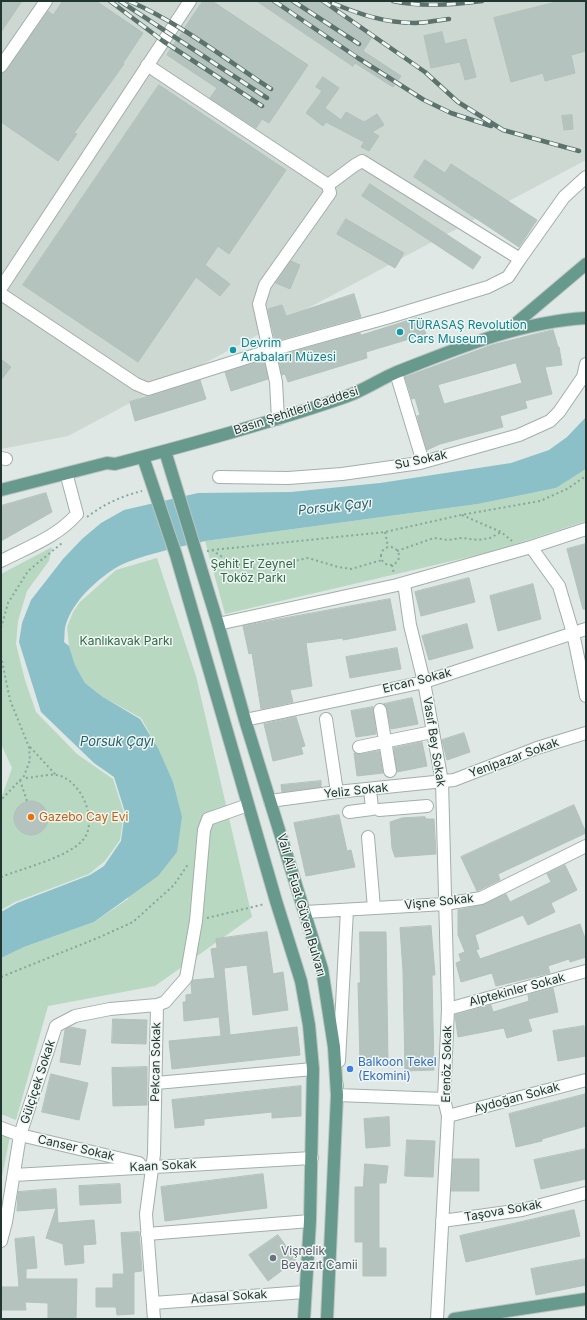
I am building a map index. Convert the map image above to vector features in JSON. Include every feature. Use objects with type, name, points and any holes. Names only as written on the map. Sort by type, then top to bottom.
[{"type":"main road","points":[[507,331],[586,264]]},
{"type":"main road","name":"Basın Şehitleri Caddesi","points":[[5,489],[107,463],[115,464],[143,457],[278,419],[347,397],[396,373],[507,331],[586,318]]},
{"type":"main road","name":"Vali Ali Fuat Güven Bulvarı","points":[[165,451],[218,624],[245,720],[322,969],[334,1046],[337,1095],[327,1319]]},
{"type":"main road","name":"Vali Ali Fuat Güven Bulvarı","points":[[143,457],[176,555],[276,901],[302,981],[309,1025],[313,1069],[310,1221],[304,1319]]},
{"type":"main road","points":[[5,489],[26,491],[109,470],[115,464]]},
{"type":"main road","points":[[454,1319],[586,1299]]},
{"type":"street","points":[[1,66],[46,1]]},
{"type":"street","points":[[1,288],[190,1]]},
{"type":"street","points":[[147,66],[328,185],[330,193],[265,285],[259,304],[276,382],[278,419]]},
{"type":"street","points":[[328,185],[354,165],[362,161],[520,259]]},
{"type":"street","points":[[1,294],[136,384],[148,389],[268,350],[386,318],[488,287],[508,277],[564,197],[586,177]]},
{"type":"street","name":"Su Sokak","points":[[218,477],[288,478],[342,474],[423,462],[519,435],[550,421],[559,412],[583,377],[586,364]]},
{"type":"street","points":[[396,373],[423,462]]},
{"type":"street","points":[[1,560],[51,536],[67,526],[77,514],[68,480]]},
{"type":"street","points":[[218,624],[404,583],[586,530]]},
{"type":"street","points":[[531,547],[559,586],[573,634],[586,696]]},
{"type":"street","name":"Vasıf Bey Sokak","points":[[404,583],[410,625],[424,682],[442,782],[445,904]]},
{"type":"street","name":"Ercan Sokak","points":[[245,720],[424,682],[586,629]]},
{"type":"street","points":[[380,710],[390,771]]},
{"type":"street","points":[[326,719],[337,792]]},
{"type":"street","points":[[359,747],[432,732]]},
{"type":"street","name":"Yenipazar Sokak","points":[[442,782],[454,780],[537,748],[586,735]]},
{"type":"street","name":"Yeliz Sokak","points":[[270,801],[337,792],[442,782]]},
{"type":"street","points":[[398,786],[401,808]]},
{"type":"street","points":[[349,812],[372,809],[370,789]]},
{"type":"street","name":"Pekcan Sokak","points":[[154,1319],[146,1214],[151,1166],[154,1154],[157,1005],[166,1002],[186,978],[196,921],[204,830],[208,819],[248,805]]},
{"type":"street","points":[[379,810],[427,806]]},
{"type":"street","points":[[368,837],[374,908]]},
{"type":"street","name":"Vişne Sokak","points":[[305,912],[445,904],[481,898],[586,846]]},
{"type":"street","name":"Erenöz Sokak","points":[[437,1319],[448,1116],[444,1099],[448,1009],[445,904]]},
{"type":"street","points":[[348,910],[337,1095],[444,1099]]},
{"type":"street","name":"Alptekinler Sokak","points":[[448,1009],[586,971]]},
{"type":"street","name":"Gülçiçek Sokak","points":[[1,1241],[6,1222],[20,1135],[56,1026],[75,1016],[110,1008],[157,1005]]},
{"type":"street","points":[[156,1083],[313,1069]]},
{"type":"street","name":"Aydoğan Sokak","points":[[448,1116],[586,1080]]},
{"type":"street","name":"Canser Sokak","points":[[1,1128],[20,1135],[151,1166]]},
{"type":"street","name":"Kaan Sokak","points":[[14,1175],[312,1158]]},
{"type":"street","name":"Taşova Sokak","points":[[442,1221],[522,1210],[586,1193]]},
{"type":"street","points":[[148,1234],[310,1221]]},
{"type":"street","name":"Adasal Sokak","points":[[153,1303],[305,1292]]},
{"type":"path","points":[[196,552],[385,532],[461,515],[540,501],[567,489],[586,476]]},
{"type":"path","points":[[85,519],[98,509],[124,496],[154,490]]},
{"type":"path","points":[[461,515],[501,532],[510,538],[518,551]]},
{"type":"path","points":[[385,532],[388,548]]},
{"type":"path","points":[[382,560],[382,551],[388,548],[393,548],[398,551],[434,538],[448,540],[462,538],[478,540],[490,538],[501,532]]},
{"type":"path","points":[[1,628],[8,603],[28,571],[65,539]]},
{"type":"path","points":[[212,550],[227,560],[248,568],[265,567],[308,558],[338,567],[351,569],[382,560]]},
{"type":"path","points":[[382,560],[389,565],[395,564],[398,559],[398,551]]},
{"type":"path","points":[[1,656],[10,700],[29,747],[30,760],[22,779],[1,800]]},
{"type":"path","points":[[29,747],[56,775]]},
{"type":"path","points":[[1,877],[71,850],[83,841],[88,830],[88,816],[85,802],[72,780],[56,775],[22,779]]},
{"type":"path","points":[[22,779],[27,801]]},
{"type":"path","points":[[1,977],[133,922],[174,885],[190,862]]},
{"type":"path","points":[[196,921],[276,901]]},
{"type":"shaded area","points":[[1,1],[586,1],[586,160],[68,436],[1,449]]},
{"type":"green space","name":"Şehit Er Zeynel Toköz Parkı","points":[[586,469],[586,521],[495,551],[225,614],[205,541],[478,504],[556,488]]},
{"type":"green space","points":[[52,547],[49,561],[27,591],[18,621],[16,644],[25,680],[36,712],[77,754],[113,779],[124,813],[120,840],[105,861],[89,874],[15,902],[1,910],[1,799],[12,768],[1,744],[1,574]]},
{"type":"green space","name":"Kanlıkavak Parkı","points":[[157,558],[196,676],[252,917],[155,986],[48,1006],[16,1120],[1,1114],[1,958],[24,947],[94,922],[128,899],[158,748],[141,718],[103,697],[85,683],[75,665],[69,646],[67,627],[73,612],[80,602],[116,570]]},
{"type":"green space","points":[[1,1134],[10,1136],[1,1182]]},
{"type":"water","name":"Porsuk Çayı","points":[[586,417],[586,469],[556,488],[478,504],[205,541],[158,552],[133,560],[114,569],[92,586],[79,600],[69,616],[65,626],[64,642],[69,646],[75,665],[85,683],[103,697],[140,719],[158,748],[173,782],[182,817],[177,852],[158,876],[94,922],[24,947],[1,958],[1,912],[17,903],[90,875],[104,866],[121,841],[125,812],[114,777],[94,763],[41,712],[19,642],[22,623],[31,600],[63,559],[82,539],[101,523],[124,510],[198,493],[291,492],[380,483],[511,463],[549,450],[567,437]]},
{"type":"building","points":[[1,1],[22,1],[1,32]]},
{"type":"building","points":[[63,1],[96,1],[143,33],[123,63],[124,64],[74,133],[77,134],[58,161],[1,122],[1,75],[7,70],[48,11],[53,15]]},
{"type":"building","points":[[203,1],[212,1],[308,65],[269,123],[262,119],[256,128],[210,98],[217,88],[167,55]]},
{"type":"building","points":[[257,1],[318,1],[372,37],[363,51],[401,76],[393,87],[355,63],[353,66]]},
{"type":"building","points":[[560,1],[586,1],[586,51],[571,55],[575,73],[545,81],[543,73],[511,82],[494,18]]},
{"type":"building","points":[[442,32],[445,44],[466,39],[476,77],[465,80],[460,62],[431,68],[424,36]]},
{"type":"building","points":[[323,77],[339,88],[325,108],[341,120],[346,112],[364,122],[377,114],[384,125],[372,132],[379,136],[369,151],[361,147],[364,142],[326,122],[323,126],[306,113],[322,91],[316,87]]},
{"type":"building","points":[[159,85],[286,170],[229,254],[218,246],[205,265],[230,284],[220,296],[196,277],[138,362],[23,285]]},
{"type":"building","points":[[572,115],[573,129],[564,130],[562,116]]},
{"type":"building","points":[[425,160],[445,173],[451,164],[537,220],[519,247],[414,177]]},
{"type":"building","points":[[370,184],[481,257],[473,269],[362,196]]},
{"type":"building","points":[[346,219],[404,253],[395,268],[337,234]]},
{"type":"building","points":[[291,261],[300,265],[290,289],[276,283]]},
{"type":"building","points":[[354,294],[361,317],[275,341],[268,309],[282,305],[286,316]]},
{"type":"building","points":[[420,317],[426,334],[366,352],[367,358],[288,382],[285,374],[282,375],[278,356],[360,333],[361,335]]},
{"type":"building","points":[[553,330],[559,347],[562,365],[545,367],[552,394],[525,401],[527,408],[500,416],[503,427],[440,444],[427,450],[417,416],[420,415],[415,398],[412,399],[405,377],[492,345]],"holes":[[[516,363],[522,383],[444,404],[438,385]]]},
{"type":"building","points":[[1,359],[11,367],[1,380]]},
{"type":"building","points":[[264,360],[268,379],[231,391],[225,372]]},
{"type":"building","points":[[200,380],[206,399],[135,421],[130,402]]},
{"type":"building","points":[[46,493],[52,512],[1,541],[1,506]]},
{"type":"building","points":[[586,544],[586,609],[583,609],[567,549]]},
{"type":"building","points":[[469,578],[475,602],[421,616],[415,592]]},
{"type":"building","points":[[533,584],[541,619],[498,631],[490,596]]},
{"type":"building","points":[[390,599],[396,630],[343,640],[343,638],[306,643],[312,686],[290,690],[293,702],[261,709],[252,653],[249,654],[243,626]]},
{"type":"building","points":[[467,624],[473,648],[429,660],[422,636]]},
{"type":"building","points":[[397,648],[401,669],[350,678],[346,657]]},
{"type":"building","points":[[412,698],[418,724],[391,729],[387,709],[384,704]]},
{"type":"building","points":[[373,707],[376,734],[356,737],[351,711]]},
{"type":"building","points":[[296,717],[305,746],[301,747],[303,754],[273,761],[264,724]]},
{"type":"building","points":[[464,733],[470,752],[447,760],[442,740]]},
{"type":"building","points":[[422,742],[427,766],[397,772],[394,748]]},
{"type":"building","points":[[379,751],[383,773],[357,776],[354,753],[361,754]]},
{"type":"building","points":[[321,781],[321,787],[282,792],[281,785]]},
{"type":"building","name":"Gazebo Cay Evi","points":[[28,801],[34,801],[38,802],[45,808],[48,818],[47,825],[41,832],[34,835],[28,835],[24,834],[17,828],[14,821],[14,815],[15,811],[21,804]]},
{"type":"building","points":[[574,805],[586,833],[498,874],[500,880],[477,891],[461,857]]},
{"type":"building","points":[[339,815],[347,851],[351,850],[355,867],[306,876],[294,823]]},
{"type":"building","points":[[425,817],[426,819],[434,819],[436,854],[395,857],[392,848],[390,822],[402,818]]},
{"type":"building","points":[[565,865],[577,890],[551,903],[555,912],[528,925],[523,915],[475,935],[479,949],[476,950],[480,959],[580,924],[586,941],[586,957],[570,962],[569,959],[548,966],[550,973],[496,986],[492,973],[461,982],[456,963],[461,961],[459,954],[465,952],[458,935],[458,910],[482,905],[506,894],[510,902],[551,882],[547,874]]},
{"type":"building","points":[[431,926],[435,975],[432,975],[434,1070],[405,1071],[403,971],[400,928]]},
{"type":"building","points":[[267,932],[273,974],[283,972],[288,1010],[253,1015],[247,965],[224,968],[230,1035],[297,1027],[300,1055],[172,1069],[169,1041],[221,1036],[219,1017],[184,1021],[183,1002],[186,1002],[186,995],[192,994],[191,984],[193,980],[215,978],[211,949],[217,948],[216,939]]},
{"type":"building","points":[[360,932],[386,932],[388,1062],[360,1063],[358,983],[360,983]]},
{"type":"building","points":[[553,988],[558,1012],[528,1019],[532,1031],[507,1038],[504,1028],[458,1037],[455,1015],[491,1005],[493,1012],[529,1001],[528,995]]},
{"type":"building","points":[[113,1019],[147,1020],[146,1044],[112,1043]]},
{"type":"building","points":[[584,1026],[586,1056],[558,1061],[553,1031]]},
{"type":"building","points":[[70,1027],[86,1030],[80,1065],[60,1062],[65,1030]]},
{"type":"building","points":[[147,1067],[147,1105],[113,1106],[112,1068]]},
{"type":"building","points":[[51,1074],[88,1083],[79,1120],[42,1112]]},
{"type":"building","points":[[301,1086],[301,1116],[272,1118],[272,1112],[204,1119],[204,1125],[175,1128],[172,1100]]},
{"type":"building","points":[[586,1094],[586,1126],[542,1139],[542,1141],[516,1147],[509,1114]]},
{"type":"building","points":[[389,1117],[390,1146],[366,1148],[364,1119]]},
{"type":"building","points":[[407,1140],[435,1141],[433,1177],[405,1176]]},
{"type":"building","points":[[586,1149],[586,1179],[541,1189],[534,1160]]},
{"type":"building","points":[[453,1159],[479,1159],[479,1191],[451,1191]]},
{"type":"building","points":[[365,1164],[388,1166],[386,1183],[379,1183],[379,1248],[386,1248],[386,1276],[363,1276],[363,1242],[355,1242],[355,1187],[363,1187]]},
{"type":"building","points":[[263,1174],[267,1208],[165,1221],[161,1187]]},
{"type":"building","points":[[120,1184],[121,1203],[80,1205],[79,1186]]},
{"type":"building","points":[[56,1189],[58,1223],[94,1220],[96,1244],[83,1245],[84,1263],[65,1265],[63,1244],[46,1238],[56,1208],[17,1211],[18,1192]]},
{"type":"building","points":[[574,1210],[580,1236],[466,1262],[460,1236]]},
{"type":"building","points":[[139,1232],[142,1271],[134,1272],[134,1314],[117,1315],[116,1307],[96,1307],[96,1288],[113,1288],[113,1274],[124,1274],[121,1233]]},
{"type":"building","name":"Vişnelik Beyazıt Camii","points":[[278,1235],[296,1260],[268,1281],[249,1255]]},
{"type":"building","points":[[34,1237],[37,1268],[26,1269],[26,1279],[77,1279],[76,1319],[48,1318],[48,1303],[25,1302],[26,1310],[1,1310],[1,1287],[19,1287],[15,1239]]},
{"type":"building","points":[[586,1259],[586,1285],[536,1295],[531,1269]]},
{"type":"railway","points":[[110,1],[163,41],[262,106]]},
{"type":"railway","points":[[120,1],[267,98]]},
{"type":"railway","points":[[129,1],[166,20],[202,42],[271,89]]},
{"type":"railway","points":[[274,1],[358,58],[424,100],[451,113],[491,126]]},
{"type":"railway","points":[[293,1],[359,44]]},
{"type":"railway","points":[[323,1],[425,72],[458,102],[503,130],[579,151]]},
{"type":"railway","points":[[393,1],[438,5],[482,1]]},
{"type":"railway","points":[[332,3],[352,11],[383,20],[404,23],[419,23],[449,19]]},
{"type":"place","name":"TÜRASAŞ Revolution Cars Museum","points":[[400,332]]},
{"type":"place","name":"Devrim Arabaları Müzesi","points":[[233,350]]},
{"type":"place","name":"Gazebo Cay Evi","points":[[31,817]]},
{"type":"place","name":"Balkoon Tekel (Ekomini)","points":[[350,1069]]},
{"type":"place","name":"Vişnelik Beyazıt Camii","points":[[273,1258]]}]
